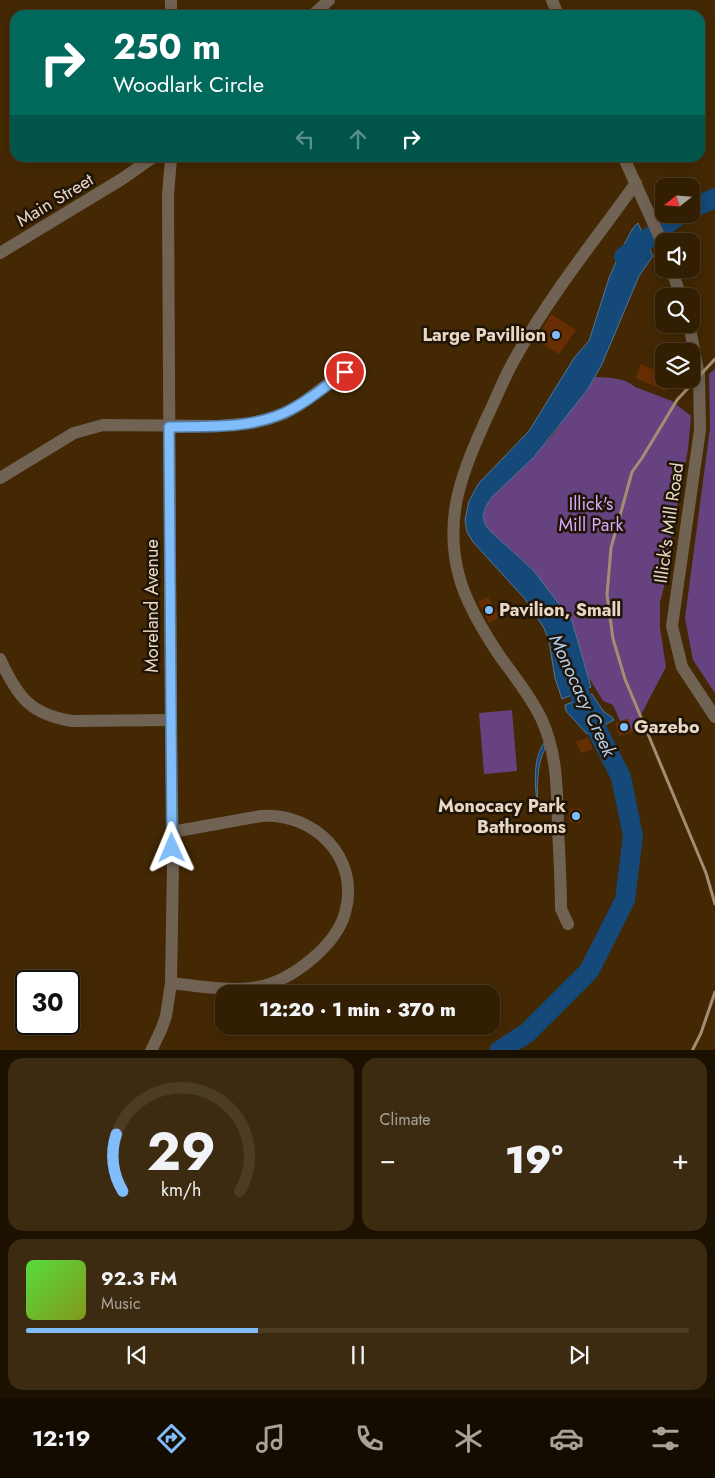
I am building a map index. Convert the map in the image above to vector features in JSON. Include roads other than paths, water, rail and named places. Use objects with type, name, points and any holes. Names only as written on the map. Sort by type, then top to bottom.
[{"type":"street","points":[[318,10],[329,0]]},
{"type":"street","name":"Main Street","points":[[0,254],[146,162]]},
{"type":"street","name":"Moreland Avenue","points":[[152,1050],[166,1016],[171,983],[172,832],[168,194],[171,162]]},
{"type":"street","points":[[626,162],[658,233]]},
{"type":"street","points":[[568,924],[561,909],[556,784],[551,745],[542,719],[477,619],[465,592],[459,576],[452,544],[453,514],[469,461],[516,357],[561,285],[636,183]]},
{"type":"street","name":"Illick's Mill Road","points":[[691,333],[699,375],[700,430],[672,626],[682,667],[715,717]]},
{"type":"street","points":[[0,478],[74,433],[103,425],[218,426],[252,423],[268,419],[301,404],[345,372]]},
{"type":"street","points":[[0,659],[13,685],[25,700],[33,708],[58,719],[171,720]]},
{"type":"street","points":[[171,983],[244,988],[258,987],[286,977],[317,954],[334,934],[345,913],[348,886],[341,858],[330,842],[311,827],[294,819],[274,815],[261,816],[172,832]]},
{"type":"water","name":"Monocacy Creek","points":[[638,223],[653,256],[639,276],[602,364],[588,389],[534,457],[492,497],[486,506],[483,516],[485,524],[490,531],[533,570],[572,621],[591,687],[562,699],[555,678],[549,641],[544,628],[525,599],[473,542],[467,532],[465,520],[469,501],[479,483],[529,431],[574,358],[589,341],[609,278],[622,248],[633,228]]},
{"type":"water","name":"Monocacy Creek","points":[[592,694],[604,712],[614,720],[587,734],[566,711],[565,705]]},
{"type":"water","points":[[544,743],[545,749],[540,762],[538,778],[538,809],[535,784],[536,766]]},
{"type":"waterway","name":"Monocacy Creek","points":[[700,205],[715,198]]},
{"type":"waterway","name":"Monocacy Creek","points":[[624,257],[668,223]]},
{"type":"waterway","name":"Monocacy Creek","points":[[501,1050],[527,1033],[589,971],[625,900],[633,836],[621,777],[584,704],[569,668]]},
{"type":"railway","points":[[715,359],[677,400],[632,472],[611,548],[607,595],[613,639],[625,679],[706,873],[715,904]]},
{"type":"railway","points":[[692,1050],[701,1033],[715,992]]},
{"type":"place","name":"Large Pavillion","points":[[556,335]]},
{"type":"place","name":"Pavilion, Small","points":[[489,610]]},
{"type":"place","name":"Gazebo","points":[[624,727]]},
{"type":"place","name":"Monocacy Park Bathrooms","points":[[576,816]]},
{"type":"park label","name":"Illick's Mill Park","points":[[591,514]]}]
